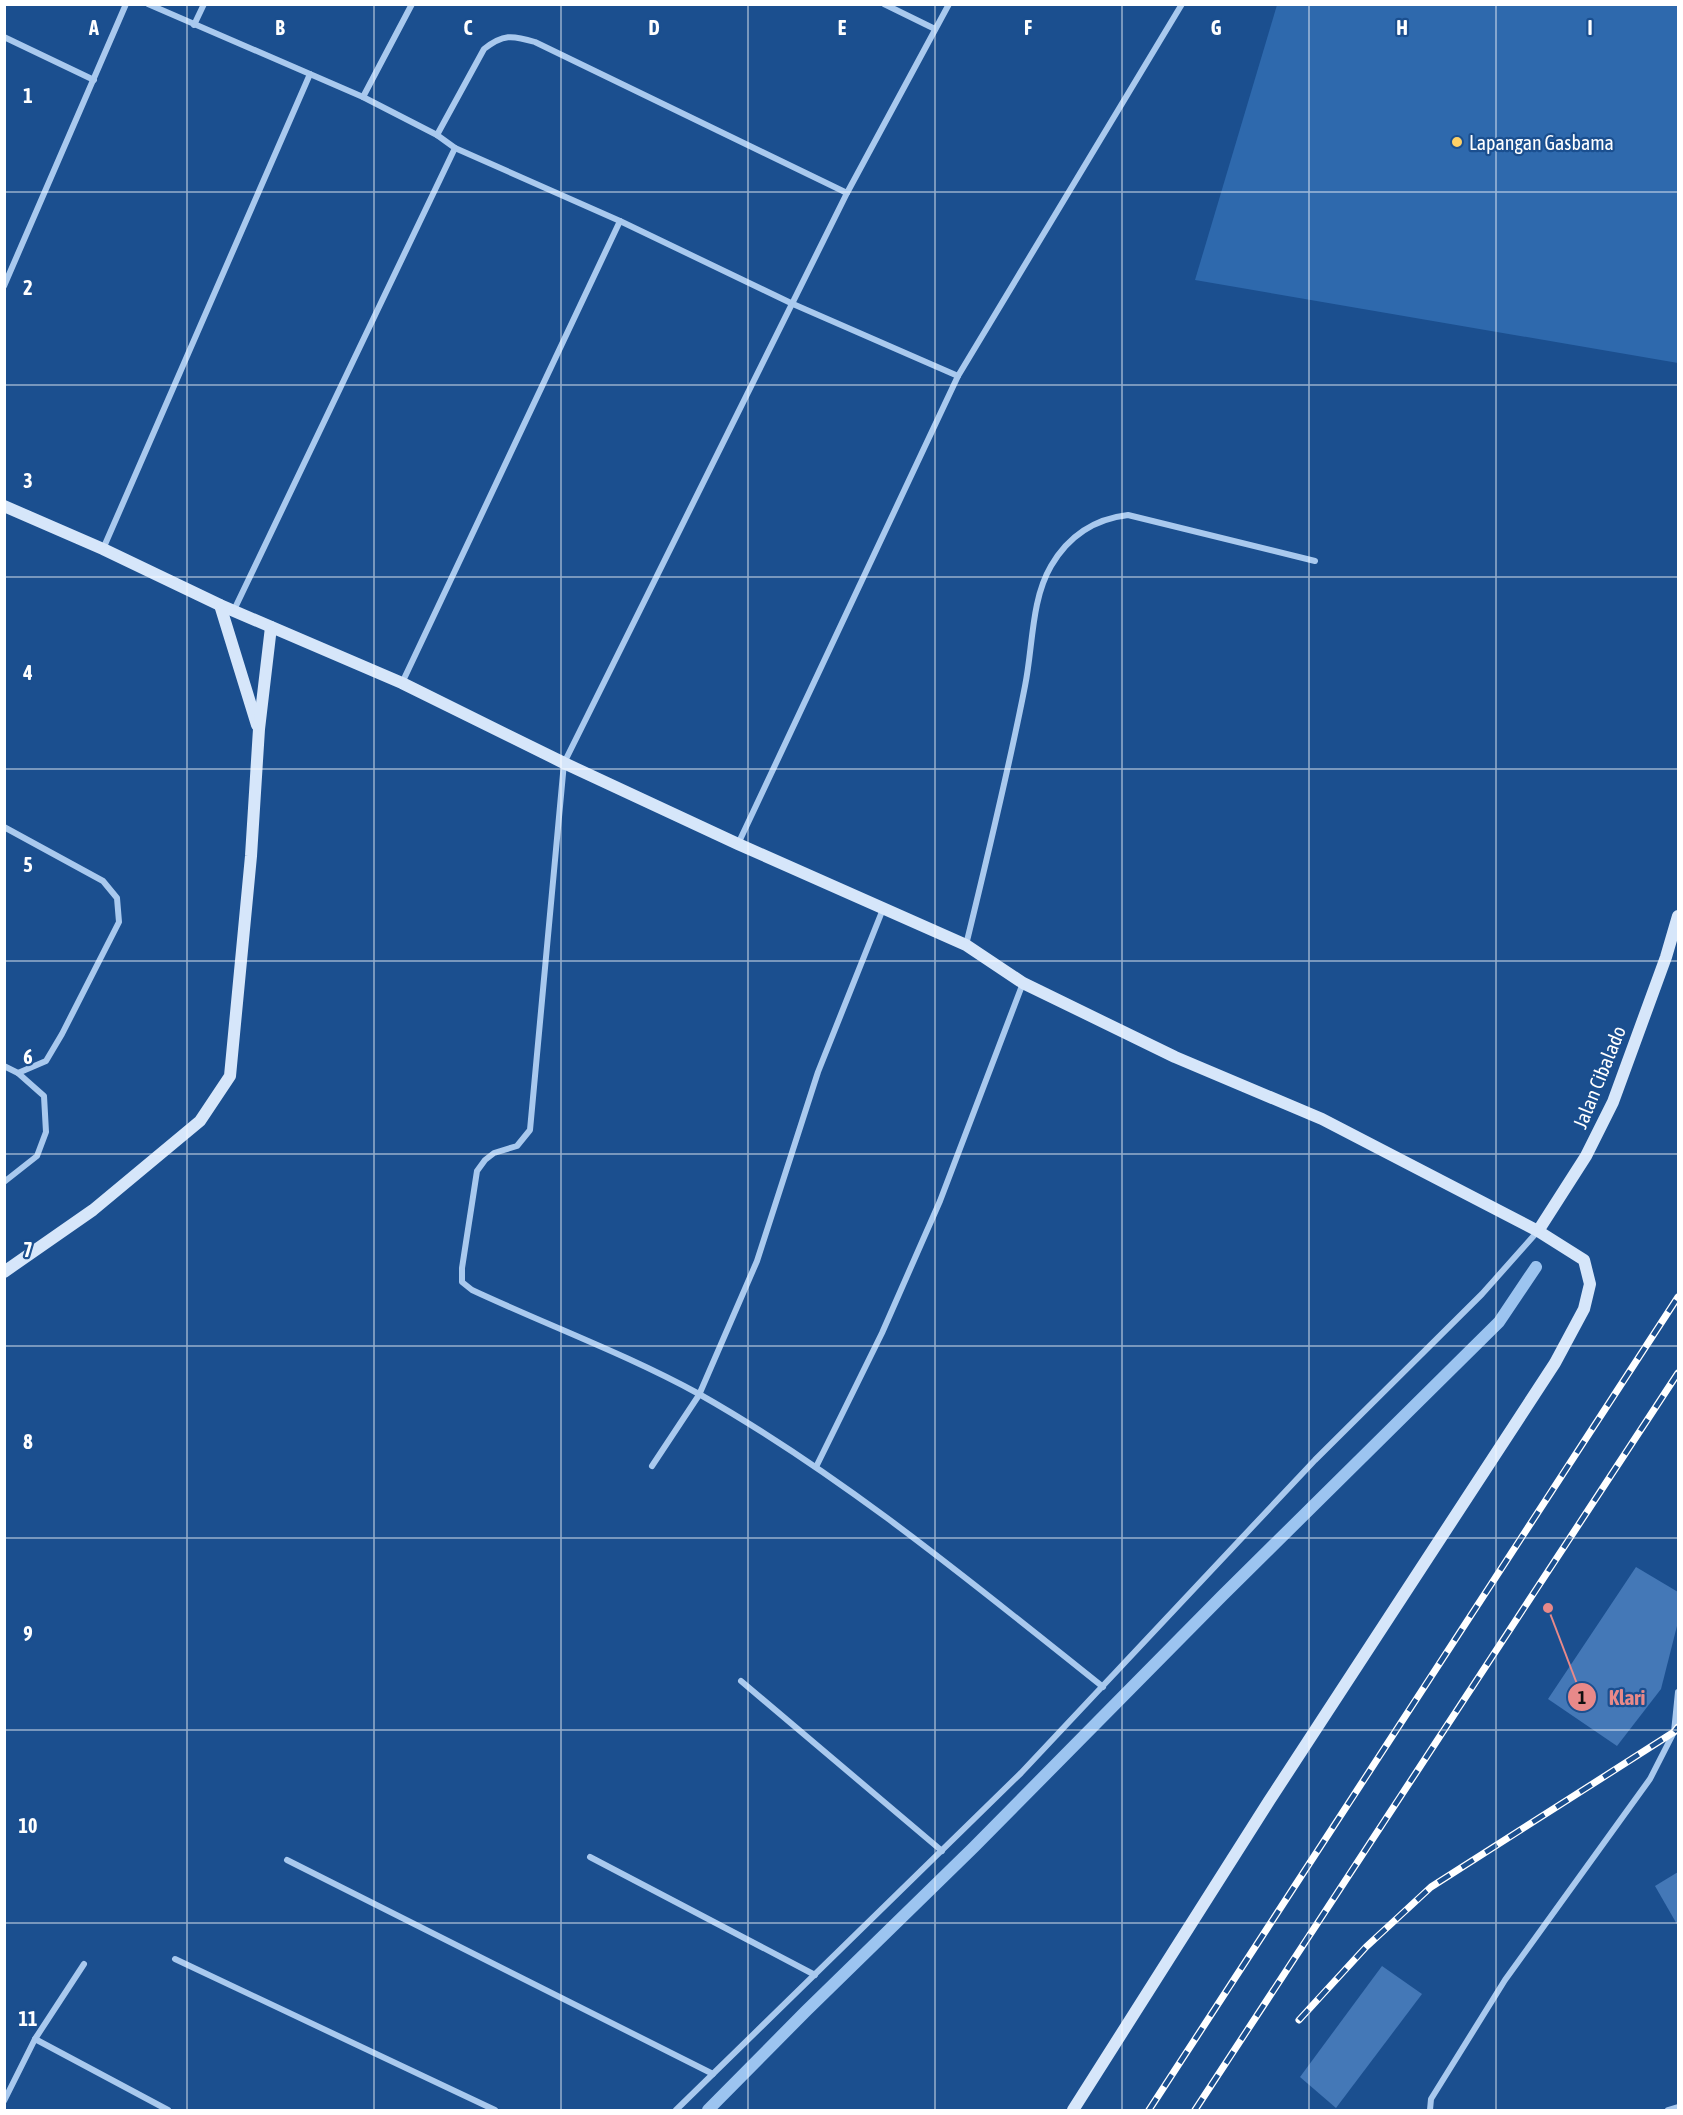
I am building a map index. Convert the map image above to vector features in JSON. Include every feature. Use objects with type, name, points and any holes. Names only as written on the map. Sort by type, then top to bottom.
[{"type":"street","points":[[4,286],[126,4]]},
{"type":"street","points":[[148,4],[363,97],[437,135],[455,148],[620,221],[793,304],[958,376]]},
{"type":"street","points":[[194,25],[204,4]]},
{"type":"street","points":[[363,97],[412,4]]},
{"type":"street","points":[[884,4],[935,29]]},
{"type":"street","points":[[949,4],[847,193],[564,763],[530,1130],[517,1146],[505,1148],[494,1154],[485,1160],[477,1171],[462,1282],[472,1290],[624,1356],[699,1395],[816,1467],[982,1590],[1103,1687]]},
{"type":"street","points":[[738,844],[958,376],[1182,4]]},
{"type":"street","points":[[4,37],[94,80]]},
{"type":"street","points":[[437,135],[484,49],[496,39],[520,37],[535,42],[847,193]]},
{"type":"street","points":[[104,549],[310,74]]},
{"type":"street","points":[[234,610],[455,148]]},
{"type":"street","points":[[402,683],[620,221]]},
{"type":"street","points":[[4,506],[104,549],[220,605],[402,683],[564,763],[738,844],[966,945],[1023,982],[1175,1057],[1322,1119],[1544,1234],[1584,1260],[1590,1284],[1584,1309],[1555,1363],[1275,1791],[1073,2110]]},
{"type":"street","points":[[966,945],[1005,785],[1029,667],[1043,582],[1061,550],[1072,538],[1099,521],[1128,515],[1315,561]]},
{"type":"street","points":[[220,605],[258,729]]},
{"type":"street","points":[[4,1272],[93,1210],[200,1121],[230,1076],[251,856],[258,729],[271,627]]},
{"type":"street","points":[[4,827],[103,881],[117,898],[119,922],[46,1061],[18,1073]]},
{"type":"street","points":[[652,1466],[699,1395],[757,1261],[818,1072],[883,909]]},
{"type":"street","name":"Jalan Cibalado","points":[[1544,1234],[1613,1102],[1666,957],[1678,916]]},
{"type":"street","points":[[816,1467],[882,1333],[940,1201],[1023,982]]},
{"type":"street","points":[[4,1066],[18,1073],[44,1096],[46,1132],[36,1156],[4,1182]]},
{"type":"street","points":[[676,2110],[1021,1773],[1315,1460],[1544,1234]]},
{"type":"street","points":[[741,1681],[942,1851]]},
{"type":"street","points":[[1430,2110],[1431,2099],[1505,1980],[1650,1779],[1674,1732],[1678,1692]]},
{"type":"street","points":[[590,1857],[815,1975]]},
{"type":"street","points":[[287,1860],[713,2074]]},
{"type":"street","points":[[176,1959],[495,2110]]},
{"type":"street","points":[[4,2101],[35,2039],[84,1964]]},
{"type":"street","points":[[35,2039],[168,2110]]},
{"type":"street","points":[[1668,2110],[1678,2107]]},
{"type":"shaded area","name":"Lapangan Gasbama","points":[[1277,5],[1678,5],[1678,363],[1195,280]]},
{"type":"building","points":[[1636,1567],[1678,1592],[1678,1622],[1661,1689],[1617,1746],[1548,1699]]},
{"type":"building","points":[[1678,1872],[1678,1926],[1655,1886]]},
{"type":"building","points":[[1382,1966],[1422,1994],[1336,2108],[1300,2077]]},
{"type":"waterway","points":[[708,2110],[1499,1322],[1536,1267]]},
{"type":"railway","points":[[1149,2110],[1678,1297]]},
{"type":"railway","points":[[1195,2110],[1678,1373]]},
{"type":"railway","points":[[1299,2020],[1366,1947],[1431,1887],[1674,1732],[1678,1727]]},
{"type":"place","name":"Lapangan Gasbama","points":[[1457,142]]},
{"type":"place","name":"Klari","points":[[1548,1608]]}]
